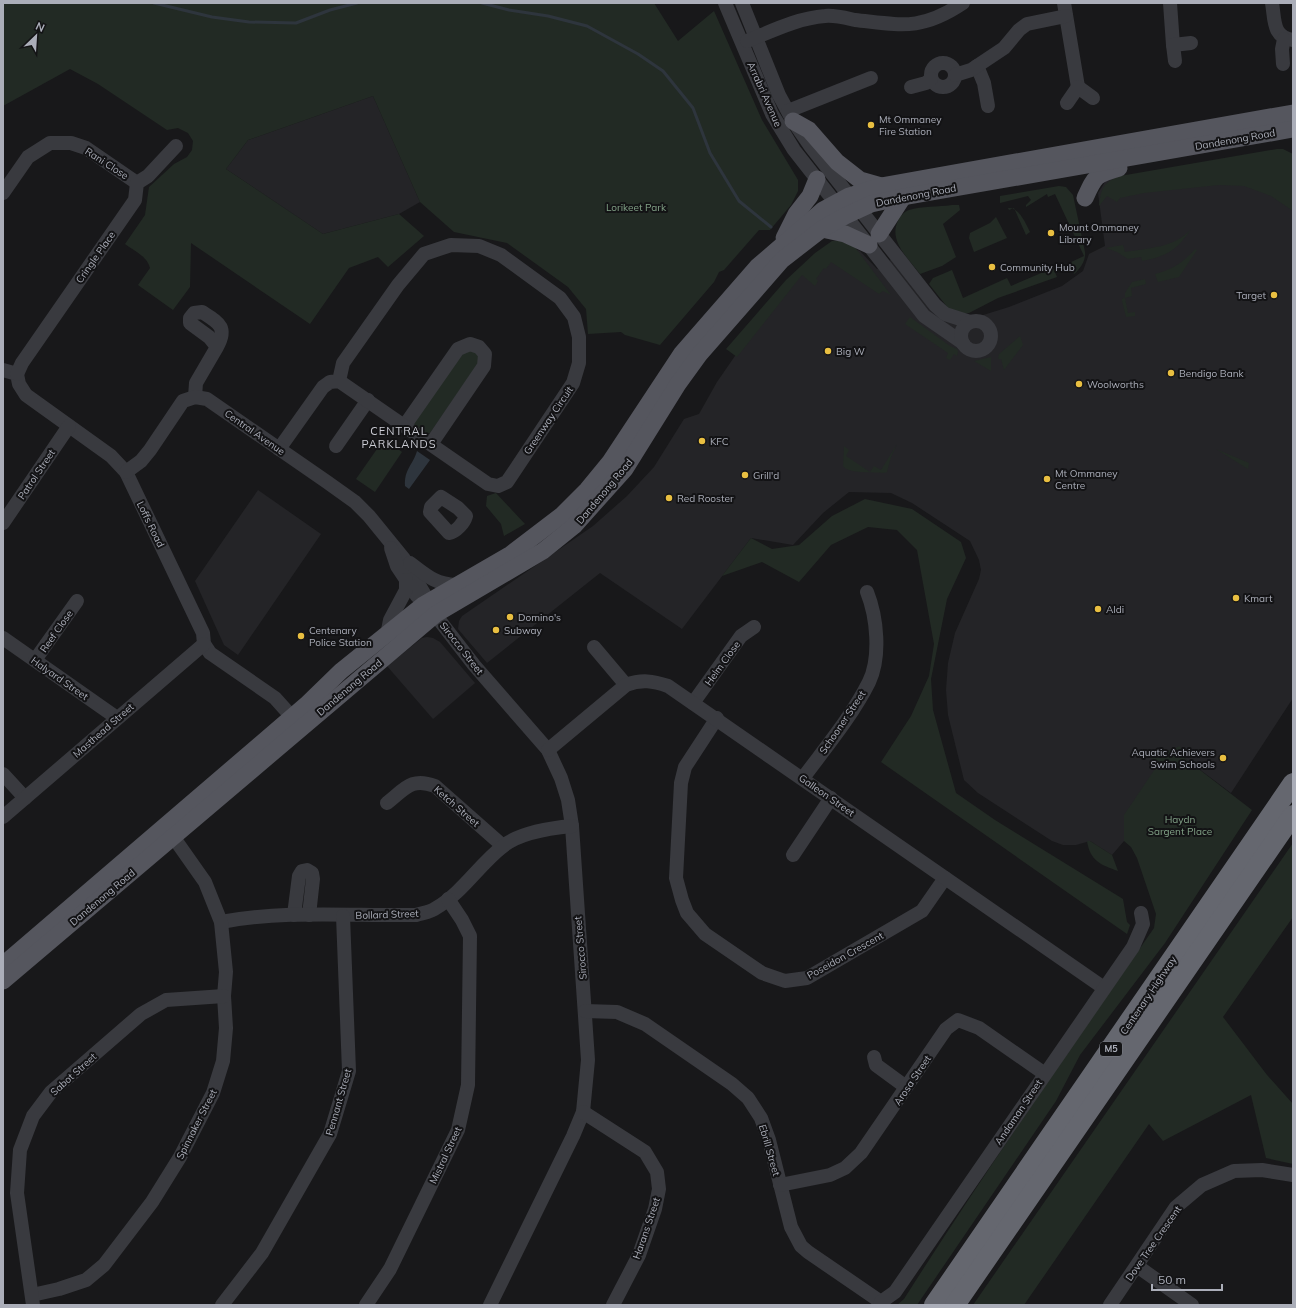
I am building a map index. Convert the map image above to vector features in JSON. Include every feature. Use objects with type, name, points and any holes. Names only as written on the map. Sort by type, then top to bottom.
[{"type":"highway","points":[[1290,787],[1293,766]]},
{"type":"highway","name":"Centenary Highway","points":[[934,1305],[1290,787]]},
{"type":"highway","name":"Centenary Highway","points":[[955,1305],[1293,814]]},
{"type":"highway","points":[[1269,849],[1281,846],[1293,830]]},
{"type":"main road","name":"Dandenong Road","points":[[299,720],[306,705],[341,671],[387,635],[430,607],[543,552],[574,526],[625,469],[678,384],[699,355],[782,260],[881,186],[1293,113]]},
{"type":"main road","points":[[791,116],[809,130],[838,162],[860,180],[881,186]]},
{"type":"main road","name":"Dandenong Road","points":[[3,965],[169,831],[456,585],[511,554],[550,525],[576,502],[610,462],[682,353],[757,267],[823,210],[851,209],[903,197],[1293,129]]},
{"type":"main road","points":[[1275,132],[1293,142]]},
{"type":"main road","points":[[1085,198],[1094,180],[1100,174],[1121,168],[1137,156]]},
{"type":"main road","points":[[779,247],[796,214],[810,196],[817,179]]},
{"type":"main road","points":[[822,229],[874,240],[903,197]]},
{"type":"main road","name":"Dandenong Road","points":[[3,981],[169,831]]},
{"type":"street","name":"Arrabri Avenue","points":[[725,3],[772,114],[794,150],[817,179],[851,209]]},
{"type":"street","name":"Arrabri Avenue","points":[[742,3],[779,96],[851,209]]},
{"type":"street","points":[[742,43],[787,24],[826,16],[897,26],[926,22],[948,13],[962,3]]},
{"type":"street","points":[[1170,3],[1175,62]]},
{"type":"street","points":[[1272,3],[1277,32],[1289,40],[1282,48],[1283,64]]},
{"type":"street","points":[[911,87],[926,83],[931,79],[931,71],[939,63],[951,65],[955,75],[971,70],[1004,48],[1019,30],[1027,24],[1065,9],[1078,87],[1067,103]]},
{"type":"street","points":[[1173,45],[1191,43]]},
{"type":"street","points":[[977,66],[984,82],[988,106]]},
{"type":"street","points":[[791,116],[870,78]]},
{"type":"street","points":[[1078,87],[1093,98]]},
{"type":"street","name":"Rani Close","points":[[3,193],[28,157],[50,143],[71,143],[86,148],[137,183]]},
{"type":"street","points":[[137,183],[148,176],[176,146]]},
{"type":"street","name":"Cringle Place","points":[[17,374],[22,363],[135,200],[137,183]]},
{"type":"street","points":[[851,209],[874,240],[910,297],[924,316],[963,343],[970,350],[983,350],[990,343],[991,334],[987,325],[979,321],[970,322],[945,314],[874,240],[851,209]]},
{"type":"street","name":"Greenway Circuit","points":[[451,245],[479,246],[501,255],[560,298],[574,317],[579,336],[579,363],[573,383],[507,482],[498,486],[488,484],[368,400],[339,381],[343,363],[398,285],[424,254],[451,245]]},
{"type":"street","points":[[963,343],[962,332],[966,325],[970,322]]},
{"type":"street","points":[[405,425],[458,349],[470,344],[479,347],[485,354],[484,366],[431,444]]},
{"type":"street","points":[[126,472],[141,460],[150,450],[183,401],[195,397],[196,383],[217,347]]},
{"type":"street","points":[[3,370],[17,374]]},
{"type":"street","name":"Loffs Road","points":[[17,374],[19,384],[26,395],[111,456],[126,472],[203,633],[204,644],[210,653],[275,698],[299,720]]},
{"type":"street","points":[[279,449],[323,386],[330,382],[339,381]]},
{"type":"street","name":"Central Avenue","points":[[195,397],[207,399],[355,502],[369,516],[404,559],[435,582],[443,585],[456,585]]},
{"type":"street","points":[[333,450],[368,400]]},
{"type":"street","name":"Patrol Street","points":[[3,523],[70,426]]},
{"type":"street","name":"Central Avenue","points":[[389,542],[397,566],[406,580],[430,607]]},
{"type":"street","name":"Central Avenue","points":[[404,559],[430,607]]},
{"type":"street","points":[[387,635],[390,620],[406,590],[406,580]]},
{"type":"street","name":"Schooner Street","points":[[804,778],[851,712],[870,680],[877,645],[873,607],[867,592]]},
{"type":"street","name":"Reef Close","points":[[35,660],[77,601]]},
{"type":"street","name":"Sirocco Street","points":[[430,607],[474,665],[548,750],[562,778],[568,800],[572,826],[588,1060],[583,1112],[573,1136],[490,1305]]},
{"type":"street","name":"Helm Close","points":[[693,703],[742,636],[754,627]]},
{"type":"street","name":"Halyard Street","points":[[3,638],[117,718]]},
{"type":"street","name":"Masthead Street","points":[[3,817],[204,644]]},
{"type":"street","points":[[594,648],[626,685]]},
{"type":"street","name":"Galleon Street","points":[[548,750],[626,685],[637,681],[653,681],[668,686],[804,778],[1104,988]]},
{"type":"street","name":"Loffs Road","points":[[275,698],[296,704],[306,705]]},
{"type":"street","name":"Poseidon Crescent","points":[[717,718],[685,767],[681,784],[676,878],[687,913],[705,934],[762,973],[773,978],[785,981],[807,978],[922,911],[946,878]]},
{"type":"street","points":[[3,774],[25,798]]},
{"type":"street","name":"Ketch Street","points":[[387,803],[413,782],[426,782],[435,786],[503,846]]},
{"type":"street","points":[[793,855],[831,798]]},
{"type":"street","name":"Bollard Street","points":[[221,922],[246,917],[294,915],[416,915],[435,909],[448,899],[503,846],[528,834],[548,828],[572,826]]},
{"type":"street","name":"Spinnaker Street","points":[[33,1300],[86,1280],[104,1265],[152,1202],[180,1157],[213,1093],[223,1061],[226,1028],[224,996],[226,972],[221,922],[205,882],[169,831]]},
{"type":"street","points":[[294,915],[299,876],[302,872],[307,870],[312,873],[314,879],[309,915]]},
{"type":"street","name":"Mistral Street","points":[[373,1303],[458,1130],[468,1085],[470,936],[462,920],[448,899]]},
{"type":"street","name":"Andaman Street","points":[[881,1303],[895,1292],[1138,937],[1143,924],[1141,913]]},
{"type":"street","name":"Pennant Street","points":[[222,1305],[262,1253],[330,1134],[349,1071],[343,916]]},
{"type":"street","name":"Sabot Street","points":[[33,1300],[17,1193],[20,1150],[33,1116],[51,1092],[140,1014],[166,1000],[224,996]]},
{"type":"street","name":"Ebrill Street","points":[[585,1011],[617,1012],[638,1020],[732,1084],[748,1098],[761,1118],[769,1140],[791,1227],[801,1246],[881,1303]]},
{"type":"street","name":"Arosa Street","points":[[780,1185],[830,1175],[845,1168],[861,1154],[946,1029],[958,1020],[979,1028],[1044,1074]]},
{"type":"street","points":[[874,1057],[876,1065],[906,1087]]},
{"type":"street","name":"Harans Street","points":[[583,1112],[645,1152],[657,1172],[659,1189],[655,1209],[639,1255],[613,1305]]},
{"type":"street","name":"Dove Tree Crescent","points":[[1110,1305],[1176,1207],[1202,1185],[1234,1171],[1262,1170],[1293,1175]]},
{"type":"street","points":[[1137,1266],[1192,1305]]},
{"type":"shaded area","points":[[373,96],[420,202],[399,214],[323,234],[226,169],[248,140]]},
{"type":"shaded area","name":"Mt Ommaney Centre","points":[[1293,159],[1293,698],[1231,793],[1183,757],[1124,841],[1112,855],[1090,841],[1076,845],[1063,845],[1052,841],[978,793],[964,780],[948,715],[946,690],[948,663],[955,633],[979,579],[981,570],[979,560],[970,541],[912,503],[891,493],[849,492],[823,513],[793,545],[751,538],[682,629],[600,573],[487,663],[458,629],[459,621],[462,616],[593,526],[627,496],[654,467],[684,419],[699,414],[717,382],[773,301],[819,255],[842,244],[860,251],[877,269],[896,256],[943,307],[965,316],[980,316],[1009,307],[1062,286],[1083,271],[1089,254],[1105,246],[1098,193],[1107,179]]},
{"type":"shaded area","points":[[417,451],[430,460],[409,489],[405,486],[406,475]]},
{"type":"shaded area","points":[[258,490],[321,534],[238,655],[224,645],[195,581]]},
{"type":"shaded area","points":[[422,638],[433,638],[440,642],[475,683],[433,719],[387,666]]},
{"type":"green space","name":"Lorikeet Park","points":[[3,3],[654,3],[678,41],[714,11],[762,120],[798,180],[798,191],[791,205],[770,230],[759,230],[724,270],[719,272],[714,282],[660,345],[625,335],[621,332],[588,334],[586,309],[568,287],[507,243],[454,232],[420,202],[373,96],[248,140],[226,169],[323,234],[399,214],[424,236],[388,267],[378,257],[349,268],[310,324],[191,243],[190,287],[173,310],[138,285],[150,268],[146,260],[140,254],[125,244],[145,215],[149,187],[174,164],[187,157],[192,150],[193,141],[188,133],[178,128],[167,130],[98,84],[70,69],[3,106]]},
{"type":"green space","points":[[1283,149],[1293,154],[1293,211],[1271,196],[1244,186],[1219,185],[1144,193],[1120,198],[1117,202],[1107,196],[1099,206],[1102,190],[1106,184],[1120,176]]},
{"type":"green space","points":[[1059,186],[1066,187],[1073,195],[1085,252],[1085,259],[1074,274],[1069,263],[1084,256],[1055,194],[1048,197],[1047,194],[1026,207],[1031,200],[1028,196],[1000,203],[1000,196]]},
{"type":"green space","points":[[959,205],[960,210],[943,224],[956,257],[942,266],[920,274],[898,243],[896,228],[899,219],[909,210]]},
{"type":"green space","points":[[1015,210],[1022,217],[1030,232],[1026,235]]},
{"type":"green space","points":[[996,217],[1007,238],[974,252],[969,238],[970,233],[990,223]]},
{"type":"green space","points":[[1191,229],[1181,242],[1171,251],[1151,259],[1142,261],[1141,257],[1128,259],[1117,252],[1106,248],[1123,245],[1125,252],[1161,246],[1177,240]]},
{"type":"green space","points":[[832,241],[839,241],[854,246],[891,295],[883,291],[879,294],[831,262],[826,269],[824,268],[816,279],[818,281],[815,286],[802,275],[737,357],[726,349],[786,280],[815,253]]},
{"type":"green space","points":[[1195,249],[1197,250],[1179,277],[1158,282],[1155,274],[1177,265]]},
{"type":"green space","points":[[1053,268],[1057,277],[998,298],[969,313],[961,314],[948,308],[929,284],[933,278],[952,270],[963,298],[1007,278],[1011,286]]},
{"type":"green space","points":[[1145,279],[1146,284],[1131,288],[1132,296],[1125,298],[1125,293],[1132,282]]},
{"type":"green space","points":[[1125,298],[1128,313],[1135,312],[1135,316],[1126,317],[1122,301],[1122,299]]},
{"type":"green space","points":[[910,317],[950,346],[957,349],[957,356],[954,354],[950,360],[946,358],[948,353],[905,324]]},
{"type":"green space","points":[[1020,336],[1023,345],[1004,370],[1001,359],[998,359],[999,354]]},
{"type":"green space","points":[[464,349],[478,353],[480,361],[430,433],[426,434],[414,426],[413,422]]},
{"type":"green space","points":[[991,357],[991,371],[974,361]]},
{"type":"green space","points":[[384,439],[402,452],[375,492],[356,479]]},
{"type":"green space","points":[[897,444],[891,457],[887,472],[884,473],[862,472],[846,469],[843,466],[844,446],[849,450],[846,456],[870,472],[874,466],[881,470]]},
{"type":"green space","points":[[1216,449],[1249,463],[1248,469]]},
{"type":"green space","points":[[496,493],[525,524],[504,536],[501,524],[486,506],[487,496]]},
{"type":"green space","points":[[865,499],[912,509],[961,542],[966,558],[947,599],[931,679],[933,710],[956,793],[995,820],[1123,899],[1127,922],[1130,925],[1127,934],[881,762],[911,716],[929,676],[934,644],[917,550],[897,530],[868,527],[831,545],[799,582],[762,562],[722,576],[751,538],[772,549],[799,545],[832,516]]},
{"type":"green space","name":"Haydn Sargent Place","points":[[1180,746],[1183,757],[1252,810],[1165,943],[1080,1055],[1056,1101],[917,1305],[897,1305],[904,1299],[996,1159],[1154,928],[1156,914],[1137,858],[1131,847],[1124,841],[1124,815],[1159,763],[1151,758]]},
{"type":"green space","points":[[1087,841],[1090,841],[1112,855],[1118,871],[1106,867],[1097,861],[1088,848]]},
{"type":"green space","points":[[1293,843],[1293,917],[1223,1017],[1267,1075],[1293,1104],[1293,1164],[1266,1158],[1251,1095],[1163,1141],[1149,1124],[1024,1305],[973,1305]]},
{"type":"waterway","points":[[154,3],[212,17],[249,22],[296,23],[330,10],[357,3]]},
{"type":"waterway","points":[[482,3],[509,10],[548,16],[587,26],[638,54],[663,71],[693,108],[710,153],[739,201],[771,227]]},
{"type":"place","name":"Mt Ommaney Fire Station","points":[[871,125]]},
{"type":"place","name":"Mount Ommaney Library","points":[[1051,233]]},
{"type":"place","name":"Community Hub","points":[[992,267]]},
{"type":"place","name":"Target","points":[[1274,295]]},
{"type":"place","name":"Big W","points":[[828,351]]},
{"type":"place","name":"Bendigo Bank","points":[[1171,373]]},
{"type":"place","name":"Woolworths","points":[[1079,384]]},
{"type":"place","name":"KFC","points":[[702,441]]},
{"type":"place","name":"Grill'd","points":[[745,475]]},
{"type":"place","name":"Mt Ommaney Centre","points":[[1047,479]]},
{"type":"place","name":"Red Rooster","points":[[669,498]]},
{"type":"place","name":"Kmart","points":[[1236,598]]},
{"type":"place","name":"Aldi","points":[[1098,609]]},
{"type":"place","name":"Domino's","points":[[510,617]]},
{"type":"place","name":"Subway","points":[[496,630]]},
{"type":"place","name":"Centenary Police Station","points":[[301,636]]},
{"type":"place","name":"Aquatic Achievers Swim Schools","points":[[1223,758]]},
{"type":"district","name":"CENTRAL PARKLANDS","points":[[399,437]]}]
